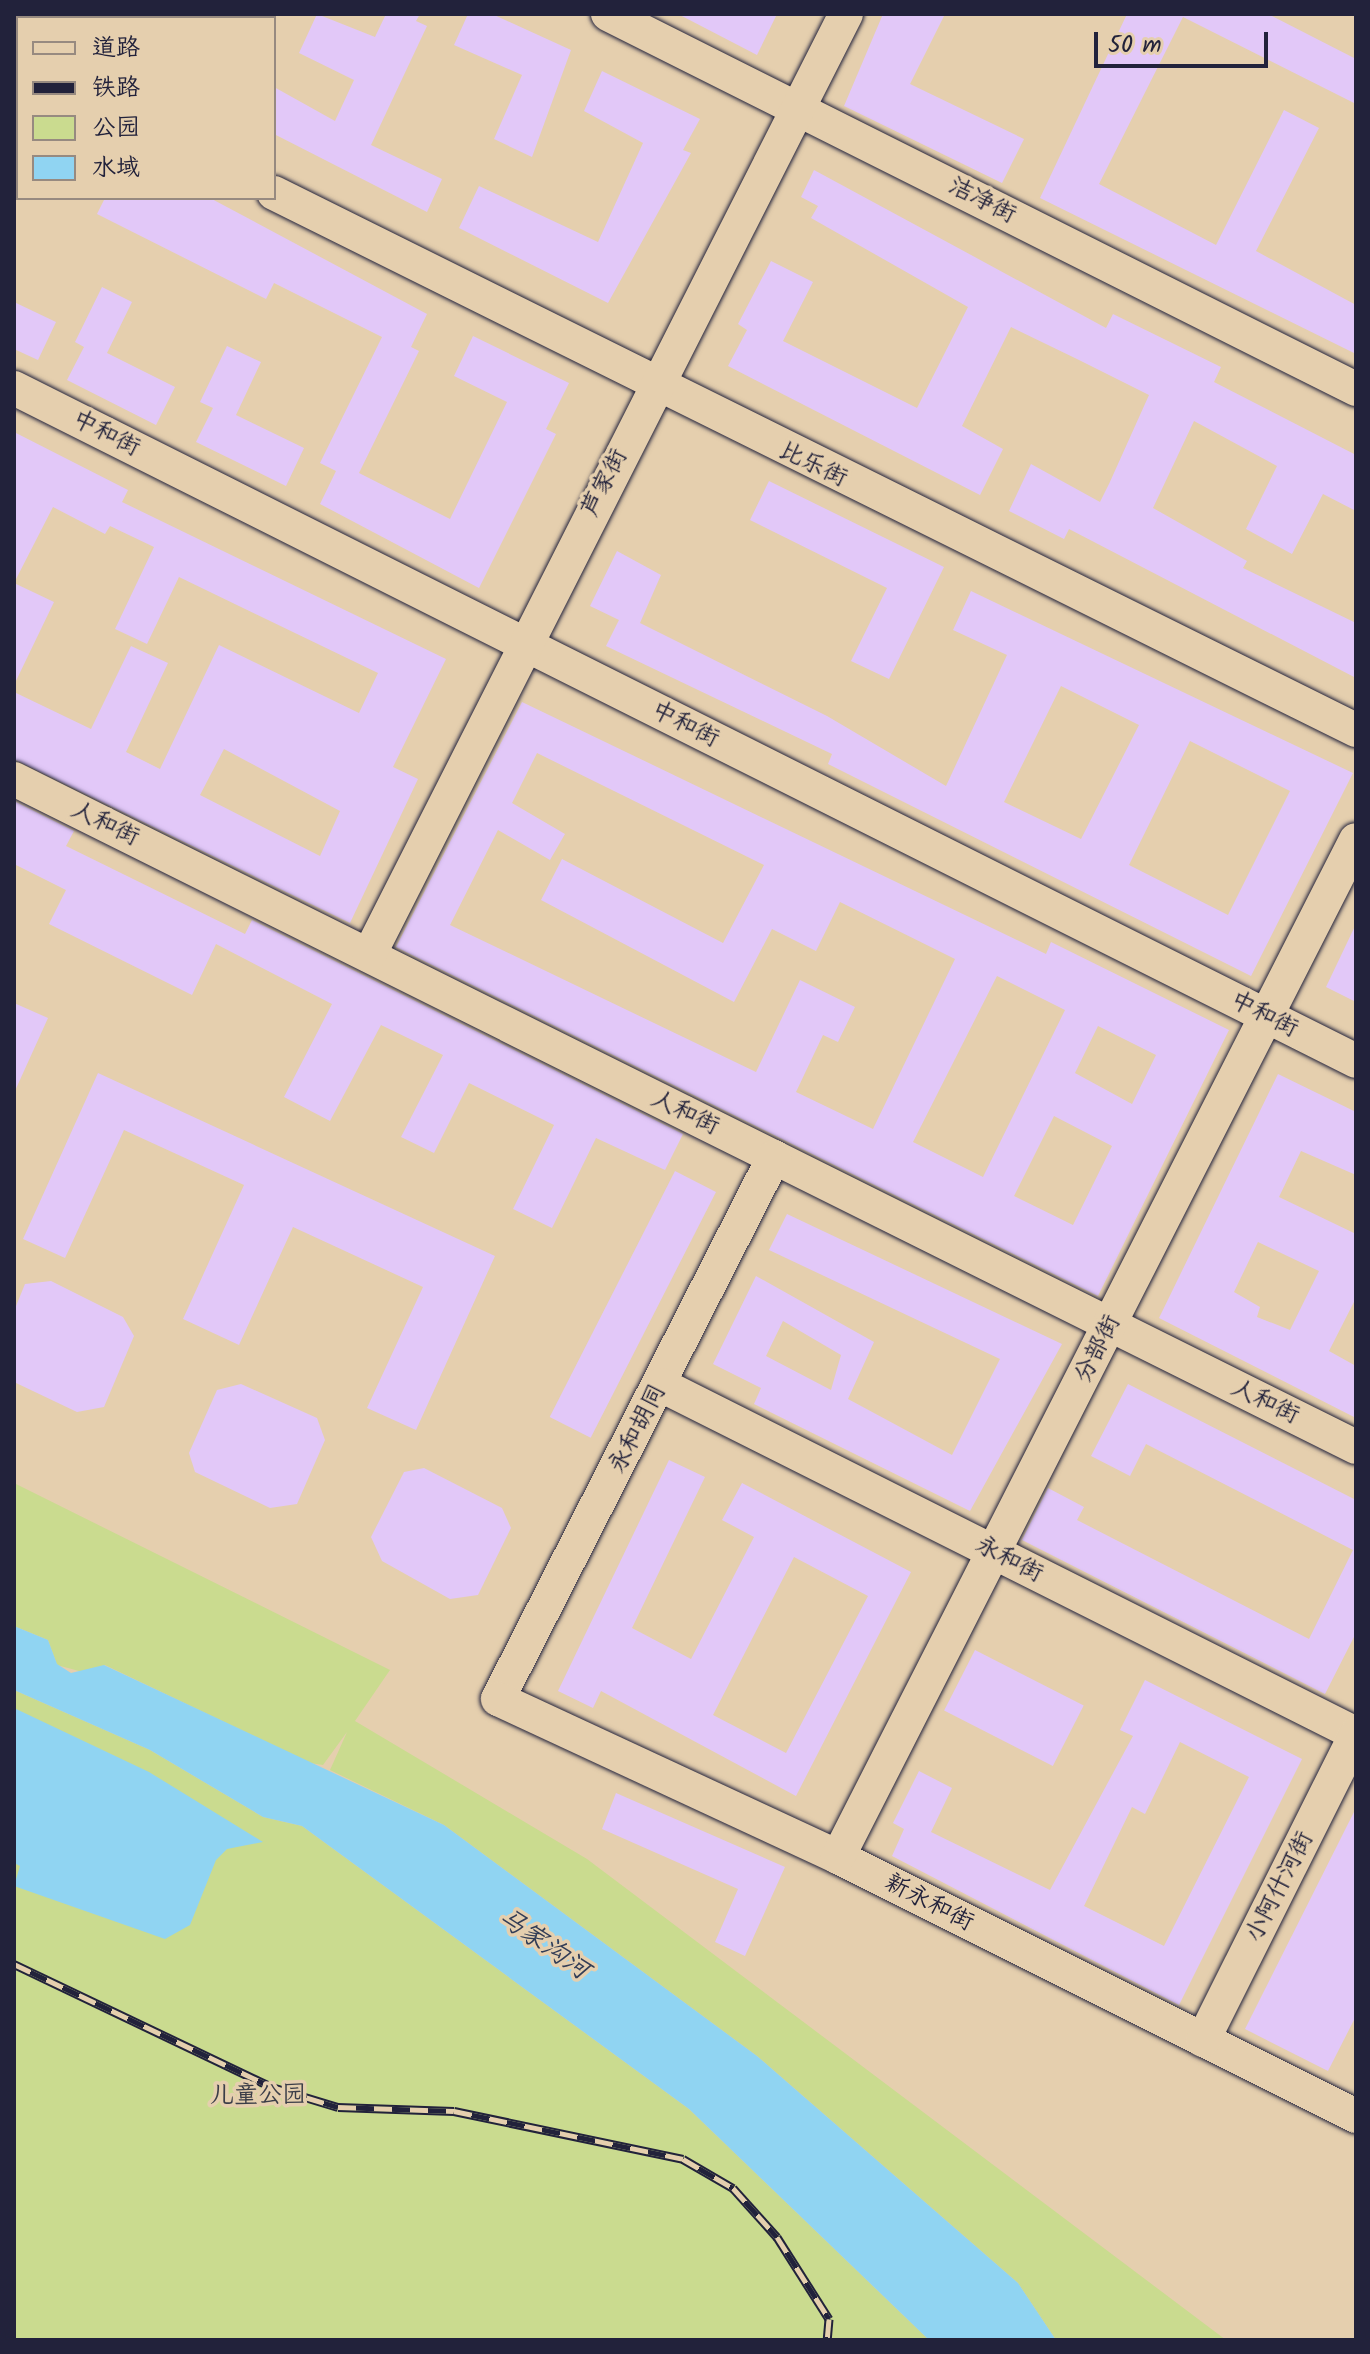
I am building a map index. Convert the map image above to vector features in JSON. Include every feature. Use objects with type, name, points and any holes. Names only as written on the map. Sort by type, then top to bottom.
[{"type":"street","name":"洁净街","points":[[608,14],[1356,389]]},
{"type":"street","name":"芦家街","points":[[369,955],[522,643],[846,14]]},
{"type":"street","name":"比乐街","points":[[276,194],[655,388],[1356,730]]},
{"type":"street","name":"中和街","points":[[14,388],[1356,1061]]},
{"type":"street","name":"人和街","points":[[14,779],[1356,1447]]},
{"type":"street","name":"分部街","points":[[838,1857],[1356,840]]},
{"type":"street","name":"永和胡同","points":[[498,1699],[661,1385],[774,1157]]},
{"type":"street","name":"永和街","points":[[661,1385],[1356,1734]]},
{"type":"street","name":"新永和街","points":[[498,1699],[838,1857],[1356,2116]]},
{"type":"street","name":"小阿什河街","points":[[1203,2040],[1356,1734]]},
{"type":"green space","points":[[14,1483],[390,1670],[355,1721],[587,1859],[1226,2340],[1056,2340],[1018,2283],[757,2056],[444,1825],[330,1770],[347,1732],[323,1765],[310,1763],[105,1665],[90,1674],[57,1665],[48,1640],[14,1626]]},
{"type":"green space","name":"儿童公园","points":[[14,1690],[150,1750],[263,1817],[302,1826],[689,2109],[929,2340],[14,2340]]},
{"type":"water","name":"马家沟河","points":[[14,1626],[48,1640],[57,1664],[71,1673],[104,1665],[444,1825],[757,2056],[1018,2283],[1056,2340],[929,2340],[689,2109],[302,1826],[263,1817],[150,1750],[14,1690]]},
{"type":"water","points":[[14,1708],[149,1772],[263,1842],[227,1849],[216,1860],[190,1925],[165,1939],[14,1886],[20,1866],[14,1863]]},
{"type":"building","points":[[317,14],[375,37],[386,14],[420,14],[416,21],[427,26],[371,145],[442,179],[427,212],[276,135],[276,88],[335,121],[354,80],[299,53]]},
{"type":"building","points":[[468,14],[492,14],[571,50],[532,157],[494,139],[522,75],[454,45]]},
{"type":"building","points":[[678,14],[777,14],[757,55]]},
{"type":"building","points":[[883,14],[945,14],[910,84],[1024,139],[1002,183],[844,106]]},
{"type":"building","points":[[1127,14],[1268,14],[1356,59],[1356,104],[1183,17],[1099,184],[1216,245],[1284,110],[1319,128],[1256,251],[1356,305],[1356,354],[1040,198]]},
{"type":"building","points":[[602,71],[700,119],[683,150],[691,153],[608,303],[459,228],[479,186],[598,242],[643,143],[584,111]]},
{"type":"building","points":[[814,170],[1106,328],[1113,314],[1221,367],[1214,382],[1356,455],[1356,511],[1323,494],[1292,554],[1246,529],[1277,466],[1194,421],[1153,508],[1247,561],[1243,568],[1356,623],[1356,678],[1069,529],[1064,539],[1009,511],[1031,464],[1100,502],[1109,484],[1149,395],[1079,360],[1011,327],[962,426],[1003,449],[980,495],[728,366],[747,330],[738,324],[771,261],[813,282],[783,341],[917,408],[968,307],[811,218],[818,206],[801,197]]},
{"type":"building","points":[[104,200],[214,200],[427,314],[411,347],[419,351],[359,473],[450,519],[507,402],[454,376],[473,336],[569,383],[546,429],[556,434],[479,588],[320,504],[336,471],[320,463],[382,337],[274,283],[266,299],[97,214]]},
{"type":"building","points":[[102,287],[132,302],[107,353],[175,387],[156,425],[67,380],[84,347],[75,342]]},
{"type":"building","points":[[14,302],[56,322],[38,360],[14,349]]},
{"type":"building","points":[[227,346],[261,362],[236,415],[304,448],[286,486],[196,442],[213,408],[200,402]]},
{"type":"building","points":[[14,432],[128,490],[122,502],[446,659],[393,767],[418,779],[350,923],[14,759],[14,692],[91,729],[131,646],[168,663],[126,752],[160,769],[219,645],[359,713],[378,673],[179,577],[147,644],[115,629],[154,547],[110,526],[105,534],[53,507],[14,583]],"holes":[[[224,749],[340,811],[320,856],[200,795]]]},
{"type":"building","points":[[769,481],[944,567],[889,679],[851,661],[887,588],[750,520]]},
{"type":"building","points":[[617,551],[661,575],[640,623],[827,716],[946,786],[1007,655],[953,630],[971,591],[1353,773],[1251,976],[828,764],[832,754],[606,646],[619,620],[590,606]],"holes":[[[1061,686],[1139,725],[1081,839],[1004,802]],[[1190,741],[1290,791],[1228,915],[1129,865]]]},
{"type":"building","points":[[14,583],[54,602],[14,685]]},
{"type":"building","points":[[522,702],[1046,954],[1051,942],[1229,1030],[1098,1296],[396,947]],"holes":[[[537,753],[764,865],[723,943],[562,859],[541,900],[734,1002],[772,929],[816,951],[840,902],[955,959],[873,1129],[796,1092],[823,1035],[838,1042],[855,1007],[800,980],[756,1072],[450,925],[498,830],[550,860],[565,834],[512,803]],[[997,976],[1065,1010],[983,1177],[913,1142]],[[1098,1026],[1156,1055],[1132,1104],[1075,1073]],[[1054,1116],[1112,1146],[1073,1225],[1014,1196]]]},
{"type":"building","points":[[14,801],[74,831],[66,846],[245,934],[252,920],[683,1134],[665,1170],[596,1138],[552,1228],[513,1209],[554,1125],[469,1083],[434,1153],[401,1137],[443,1055],[381,1025],[330,1121],[284,1097],[332,1004],[216,944],[192,995],[49,924],[66,890],[14,864]]},
{"type":"building","points":[[1356,924],[1356,1002],[1326,987]]},
{"type":"building","points":[[14,1003],[48,1018],[14,1093]]},
{"type":"building","points":[[98,1073],[495,1256],[416,1430],[367,1408],[423,1287],[293,1227],[239,1345],[183,1319],[244,1185],[124,1130],[65,1258],[23,1239]]},
{"type":"building","points":[[1278,1074],[1356,1112],[1356,1175],[1301,1151],[1279,1197],[1356,1234],[1356,1298],[1329,1351],[1356,1366],[1356,1418],[1159,1318]],"holes":[[[1258,1242],[1319,1271],[1290,1330],[1257,1317],[1260,1307],[1234,1292]]]},
{"type":"building","points":[[675,1171],[716,1192],[591,1438],[550,1417]]},
{"type":"building","points":[[787,1214],[1062,1344],[970,1511],[754,1404],[761,1388],[713,1364],[756,1276],[874,1342],[848,1399],[952,1455],[1000,1359],[769,1250]],"holes":[[[783,1321],[841,1355],[831,1390],[766,1356]]]},
{"type":"building","points":[[51,1281],[123,1317],[134,1336],[104,1407],[77,1412],[14,1382],[14,1311],[25,1284]]},
{"type":"building","points":[[241,1384],[317,1418],[325,1440],[297,1504],[270,1508],[195,1472],[189,1453],[217,1390]]},
{"type":"building","points":[[1128,1384],[1356,1500],[1356,1633],[1325,1694],[1022,1540],[1048,1488],[1084,1507],[1077,1520],[1309,1639],[1353,1550],[1146,1444],[1130,1476],[1091,1456]]},
{"type":"building","points":[[669,1460],[705,1477],[632,1628],[691,1659],[754,1537],[722,1520],[742,1483],[911,1572],[796,1796],[601,1691],[593,1708],[558,1691]],"holes":[[[794,1557],[868,1596],[786,1753],[713,1715]]]},
{"type":"building","points":[[424,1468],[502,1508],[511,1528],[478,1595],[450,1599],[382,1561],[371,1537],[404,1472]]},
{"type":"building","points":[[975,1650],[1084,1705],[1053,1766],[944,1711]]},
{"type":"building","points":[[1145,1680],[1302,1759],[1179,2005],[892,1856],[904,1829],[893,1823],[919,1771],[952,1788],[931,1832],[1050,1890],[1133,1736],[1120,1730]],"holes":[[[1180,1742],[1249,1777],[1164,1946],[1084,1906],[1132,1807],[1145,1814]]]},
{"type":"building","points":[[616,1793],[785,1867],[745,1956],[715,1942],[738,1889],[602,1829]]},
{"type":"building","points":[[1356,1808],[1356,2016],[1328,2071],[1245,2029]]},
{"type":"railway","points":[[14,1964],[272,2087],[338,2107],[454,2111],[683,2159],[733,2188],[777,2237],[829,2319],[827,2340]]}]
